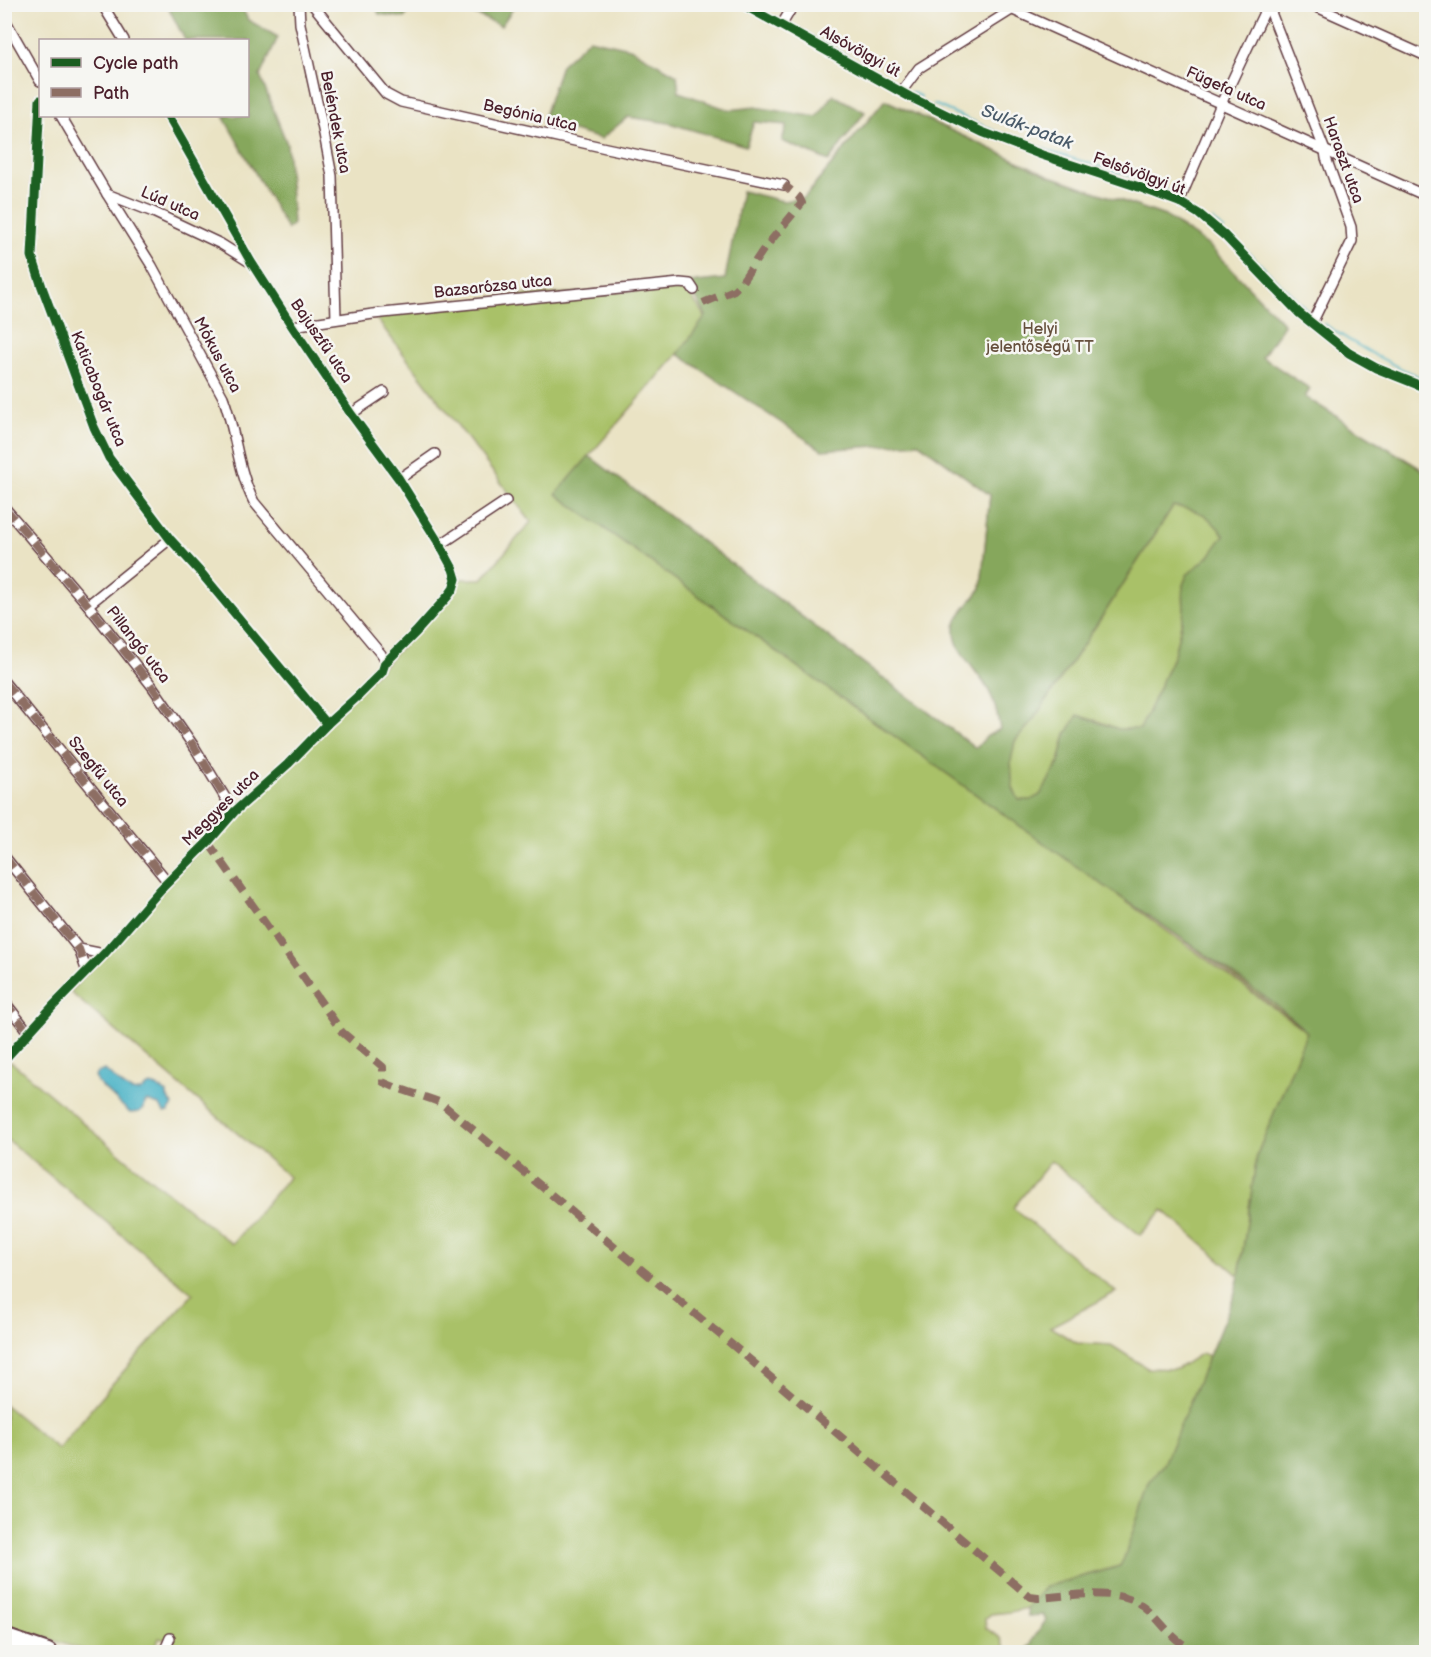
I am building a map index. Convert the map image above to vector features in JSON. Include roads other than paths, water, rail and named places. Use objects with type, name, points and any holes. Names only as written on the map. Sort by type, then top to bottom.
[{"type":"highway","points":[[4,1637],[48,1653]]},
{"type":"street","points":[[102,4],[123,39]]},
{"type":"street","name":"Beléndek utca","points":[[299,4],[300,24],[332,176],[336,319]]},
{"type":"street","name":"Begónia utca","points":[[312,4],[386,94],[401,102],[784,185]]},
{"type":"street","name":"Alsóvölgyi út","points":[[742,4],[901,92]]},
{"type":"street","points":[[781,26],[794,4]]},
{"type":"street","points":[[1310,4],[1426,56]]},
{"type":"street","points":[[1179,202],[1221,104],[1268,5]]},
{"type":"street","name":"Haraszt utca","points":[[1268,5],[1352,227],[1352,240],[1312,323]]},
{"type":"street","points":[[901,92],[919,68],[1017,7]]},
{"type":"street","name":"Fügefa utca","points":[[1017,7],[1221,104],[1426,196]]},
{"type":"street","points":[[4,18],[39,79]]},
{"type":"street","name":"Felsővölgyi út","points":[[901,92],[982,132],[1179,202],[1225,236],[1299,314],[1349,353],[1376,368],[1426,388]]},
{"type":"street","name":"Katicabogár utca","points":[[39,117],[32,256],[94,427],[109,458],[170,539],[327,724]]},
{"type":"street","name":"Mókus utca","points":[[62,117],[152,267],[224,397],[231,416],[246,487],[254,502],[381,654],[385,663]]},
{"type":"street","name":"Bajuszfű utca","points":[[169,117],[251,262],[351,414],[399,479],[441,545],[456,579]]},
{"type":"street","name":"Lúd utca","points":[[107,194],[153,212],[221,244],[251,262]]},
{"type":"street","name":"Bazsarózsa utca","points":[[291,326],[373,314],[680,283],[690,284],[694,290]]},
{"type":"street","points":[[351,414],[384,392]]},
{"type":"street","points":[[399,479],[435,454]]},
{"type":"street","points":[[441,545],[506,501]]},
{"type":"street","name":"Pillangó utca","points":[[4,507],[88,605],[152,686],[195,748],[234,812]]},
{"type":"street","points":[[88,605],[170,539]]},
{"type":"street","name":"Meggyes utca","points":[[4,1060],[234,812],[288,764],[382,672],[385,663],[448,596],[456,579]]},
{"type":"street","name":"Szegfű utca","points":[[4,682],[168,882]]},
{"type":"street","points":[[4,856],[79,949],[87,972]]},
{"type":"street","points":[[79,949],[104,954]]},
{"type":"street","points":[[4,1001],[29,1033]]},
{"type":"street","points":[[164,1653],[170,1638]]},
{"type":"water","points":[[105,1070],[132,1091],[150,1086],[159,1088],[167,1093],[173,1105],[168,1112],[164,1112],[159,1105],[147,1101],[139,1112],[130,1113],[97,1082],[95,1076],[97,1073]]},
{"type":"waterway","name":"Sulák-patak","points":[[789,25],[892,80]]},
{"type":"waterway","name":"Sulák-patak","points":[[911,92],[921,97]]},
{"type":"waterway","name":"Sulák-patak","points":[[934,104],[994,131],[1054,153],[1138,178],[1170,192]]},
{"type":"waterway","name":"Sulák-patak","points":[[1213,220],[1224,230]]},
{"type":"waterway","name":"Sulák-patak","points":[[1233,238],[1308,311]]},
{"type":"waterway","name":"Sulák-patak","points":[[1324,324],[1374,355],[1426,380]]},
{"type":"park label","name":"Helyi jelentőségű TT","points":[[1040,338]]}]
